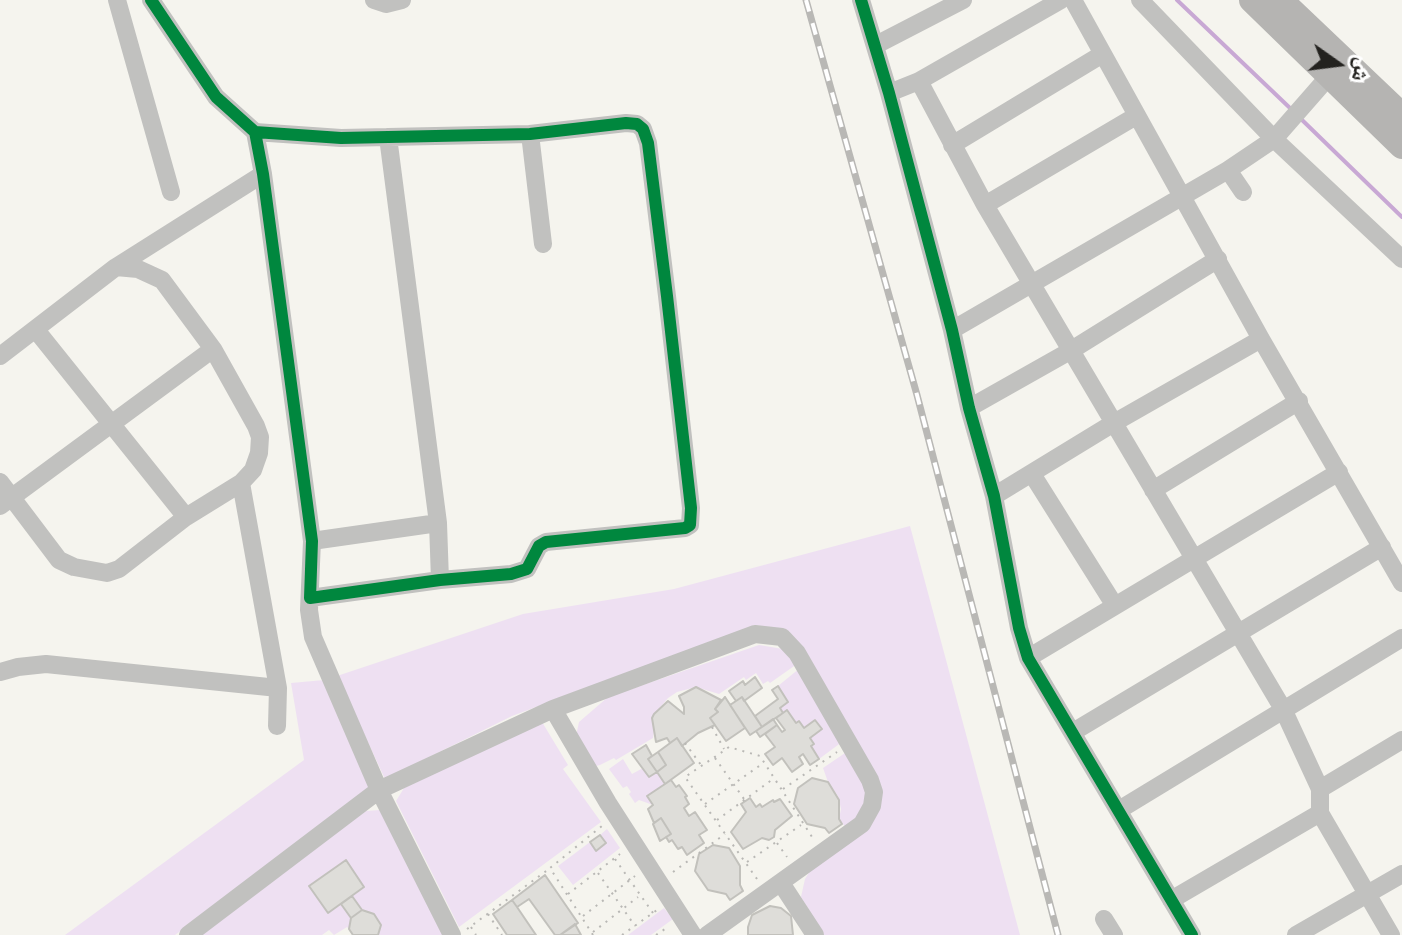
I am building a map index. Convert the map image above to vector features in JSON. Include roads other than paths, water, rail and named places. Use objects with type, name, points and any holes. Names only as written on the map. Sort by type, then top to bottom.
[{"type":"highway","points":[[1252,0],[1323,83],[1402,146]]},
{"type":"highway","points":[[1280,0],[1402,116]]},
{"type":"street","points":[[117,0],[171,192]]},
{"type":"street","points":[[151,0],[216,97],[255,132],[312,541],[309,610],[313,637],[379,790],[452,935]]},
{"type":"street","points":[[374,0],[386,4],[400,0]]},
{"type":"street","points":[[861,0],[876,45],[952,330],[969,408],[994,496],[1019,628],[1028,658],[1192,935]]},
{"type":"street","points":[[876,45],[963,0]]},
{"type":"street","points":[[889,93],[919,81],[1061,0]]},
{"type":"street","points":[[1073,0],[1261,339],[1402,583]]},
{"type":"street","points":[[1140,0],[1278,133],[1402,259]]},
{"type":"street","points":[[952,145],[1101,55]]},
{"type":"street","points":[[919,81],[985,205],[1283,709],[1320,789],[1320,813],[1391,935]]},
{"type":"street","points":[[952,330],[1228,170],[1278,133],[1323,83]]},
{"type":"street","points":[[985,205],[1136,116]]},
{"type":"street","points":[[255,132],[341,138],[530,134],[637,124],[643,129],[648,143],[665,281],[692,518],[690,525],[546,542],[539,546],[527,569],[511,574],[440,580],[310,598]]},
{"type":"street","points":[[530,134],[543,244]]},
{"type":"street","points":[[388,137],[438,523],[440,580]]},
{"type":"street","points":[[1228,170],[1243,192]]},
{"type":"street","points":[[0,356],[116,267],[263,174]]},
{"type":"street","points":[[969,408],[1070,351],[1218,259]]},
{"type":"street","points":[[116,267],[138,269],[162,280],[213,349],[260,437],[259,453],[253,470],[241,483],[186,517],[119,569],[107,573],[74,567],[59,560],[3,495],[111,423],[213,349]]},
{"type":"street","points":[[36,330],[186,517]]},
{"type":"street","points":[[994,496],[1261,339]]},
{"type":"street","points":[[1153,490],[1299,401]]},
{"type":"street","points":[[1028,658],[1339,472]]},
{"type":"street","points":[[1032,474],[1115,606]]},
{"type":"street","points":[[241,483],[278,688],[277,726]]},
{"type":"street","points":[[312,541],[438,523]]},
{"type":"street","points":[[1073,732],[1382,547]]},
{"type":"street","points":[[188,935],[379,790],[553,709],[755,634],[782,637],[797,653],[870,780],[874,792],[872,806],[862,824],[707,935]]},
{"type":"street","points":[[1119,810],[1402,638]]},
{"type":"street","points":[[0,672],[46,664],[278,688]]},
{"type":"street","points":[[553,709],[693,935]]},
{"type":"street","points":[[1320,789],[1402,740]]},
{"type":"street","points":[[1171,900],[1320,813]]},
{"type":"street","points":[[1296,935],[1402,874]]},
{"type":"street","points":[[774,888],[815,935]]},
{"type":"street","points":[[1104,919],[1114,935]]},
{"type":"waterway","points":[[1177,0],[1291,109]]},
{"type":"waterway","points":[[1300,118],[1402,217]]},
{"type":"railway","points":[[806,0],[917,395],[1058,935]]}]
